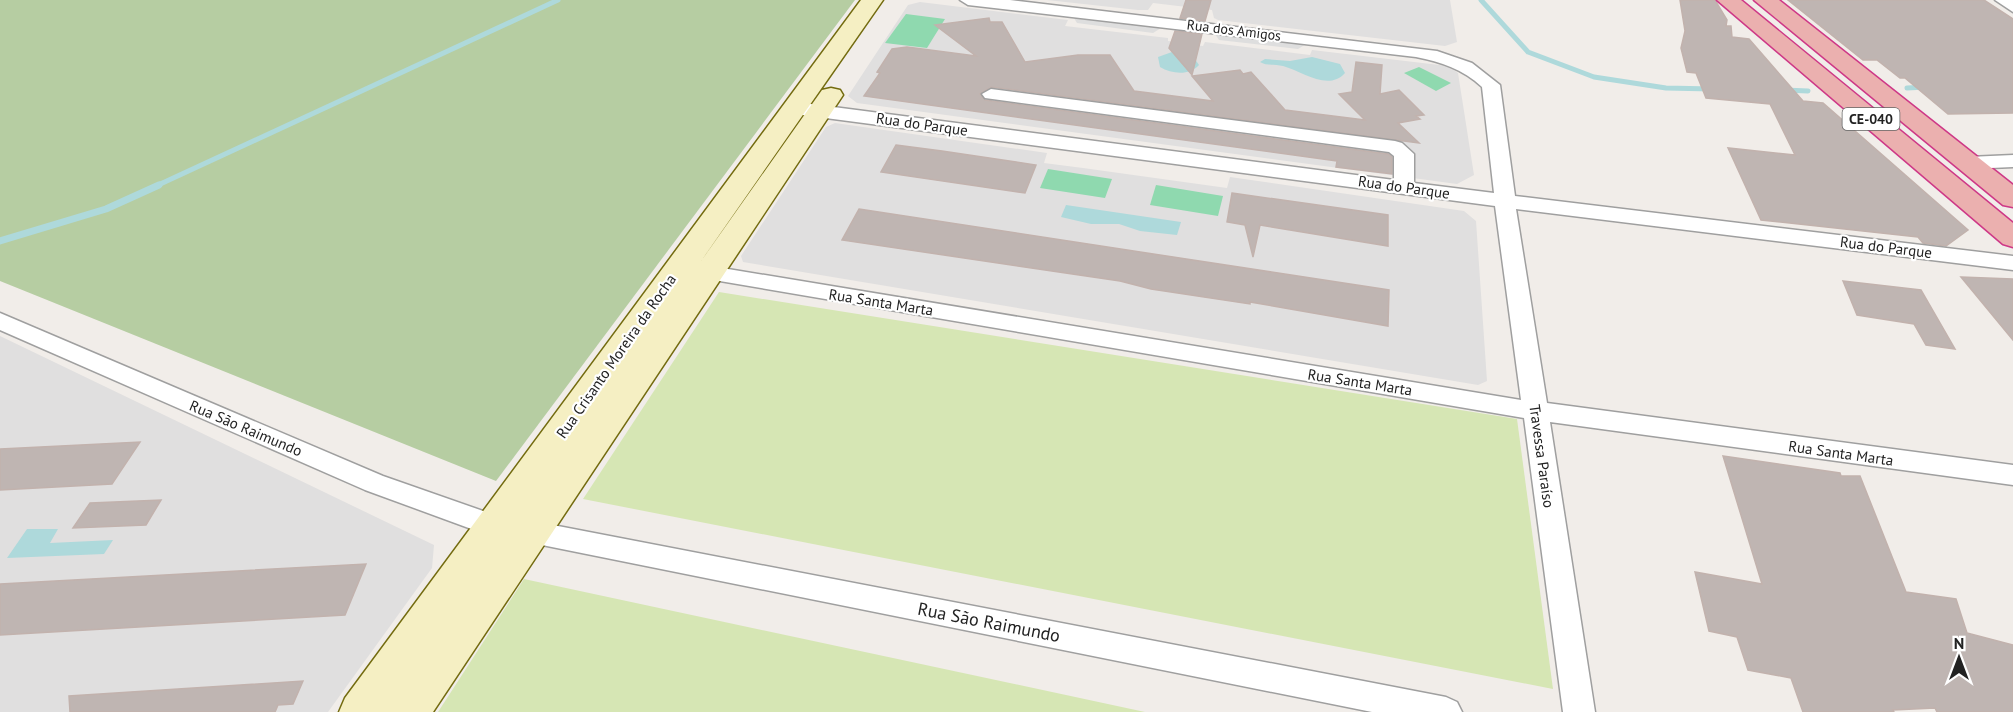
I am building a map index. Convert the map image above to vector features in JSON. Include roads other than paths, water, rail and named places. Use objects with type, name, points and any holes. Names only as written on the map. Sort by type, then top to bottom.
[{"type":"highway","name":"CE-040","points":[[1728,0],[2013,238]]},
{"type":"highway","name":"CE-040","points":[[1765,0],[2013,200]]},
{"type":"main road","name":"Rua Crisanto Moreira da Rocha","points":[[808,109],[872,0]]},
{"type":"main road","name":"Rua Crisanto Moreira da Rocha","points":[[361,712],[496,527],[694,271],[808,109],[896,0]]},
{"type":"main road","name":"Rua Crisanto Moreira da Rocha","points":[[408,712],[532,532],[694,271]]},
{"type":"main road","points":[[496,527],[532,532]]},
{"type":"street","name":"Rua dos Amigos","points":[[968,0],[1416,52],[1461,62],[1478,72],[1491,85]]},
{"type":"street","points":[[2003,0],[2013,7]]},
{"type":"street","name":"Travessa Paraíso","points":[[1491,85],[1505,201],[1580,712]]},
{"type":"street","points":[[991,94],[1395,147],[1404,154],[1404,187]]},
{"type":"street","name":"Rua do Parque","points":[[808,109],[1505,201],[2013,263]]},
{"type":"street","points":[[1968,163],[2013,161]]},
{"type":"street","name":"Rua Santa Marta","points":[[694,271],[1535,411],[2013,475]]},
{"type":"street","name":"Rua São Raimundo","points":[[0,321],[374,483],[496,527]]},
{"type":"street","name":"Rua São Raimundo","points":[[532,532],[1446,712]]},
{"type":"water","points":[[1172,52],[1192,55],[1199,65],[1195,69],[1180,73],[1160,67],[1158,57]]},
{"type":"water","points":[[1312,57],[1340,64],[1345,73],[1331,81],[1323,80],[1283,66],[1260,62],[1265,59],[1290,61]]},
{"type":"water","points":[[1066,205],[1181,222],[1177,235],[1140,231],[1119,224],[1091,224],[1061,217]]},
{"type":"water","points":[[27,529],[58,529],[50,543],[113,540],[104,554],[7,558]]},
{"type":"waterway","points":[[156,186],[558,0]]},
{"type":"waterway","points":[[1481,0],[1528,52],[1594,77],[1666,88],[1712,89]]},
{"type":"waterway","points":[[1907,88],[1926,87]]},
{"type":"waterway","points":[[1784,90],[1808,91]]},
{"type":"waterway","points":[[0,241],[106,209],[159,185]]}]
